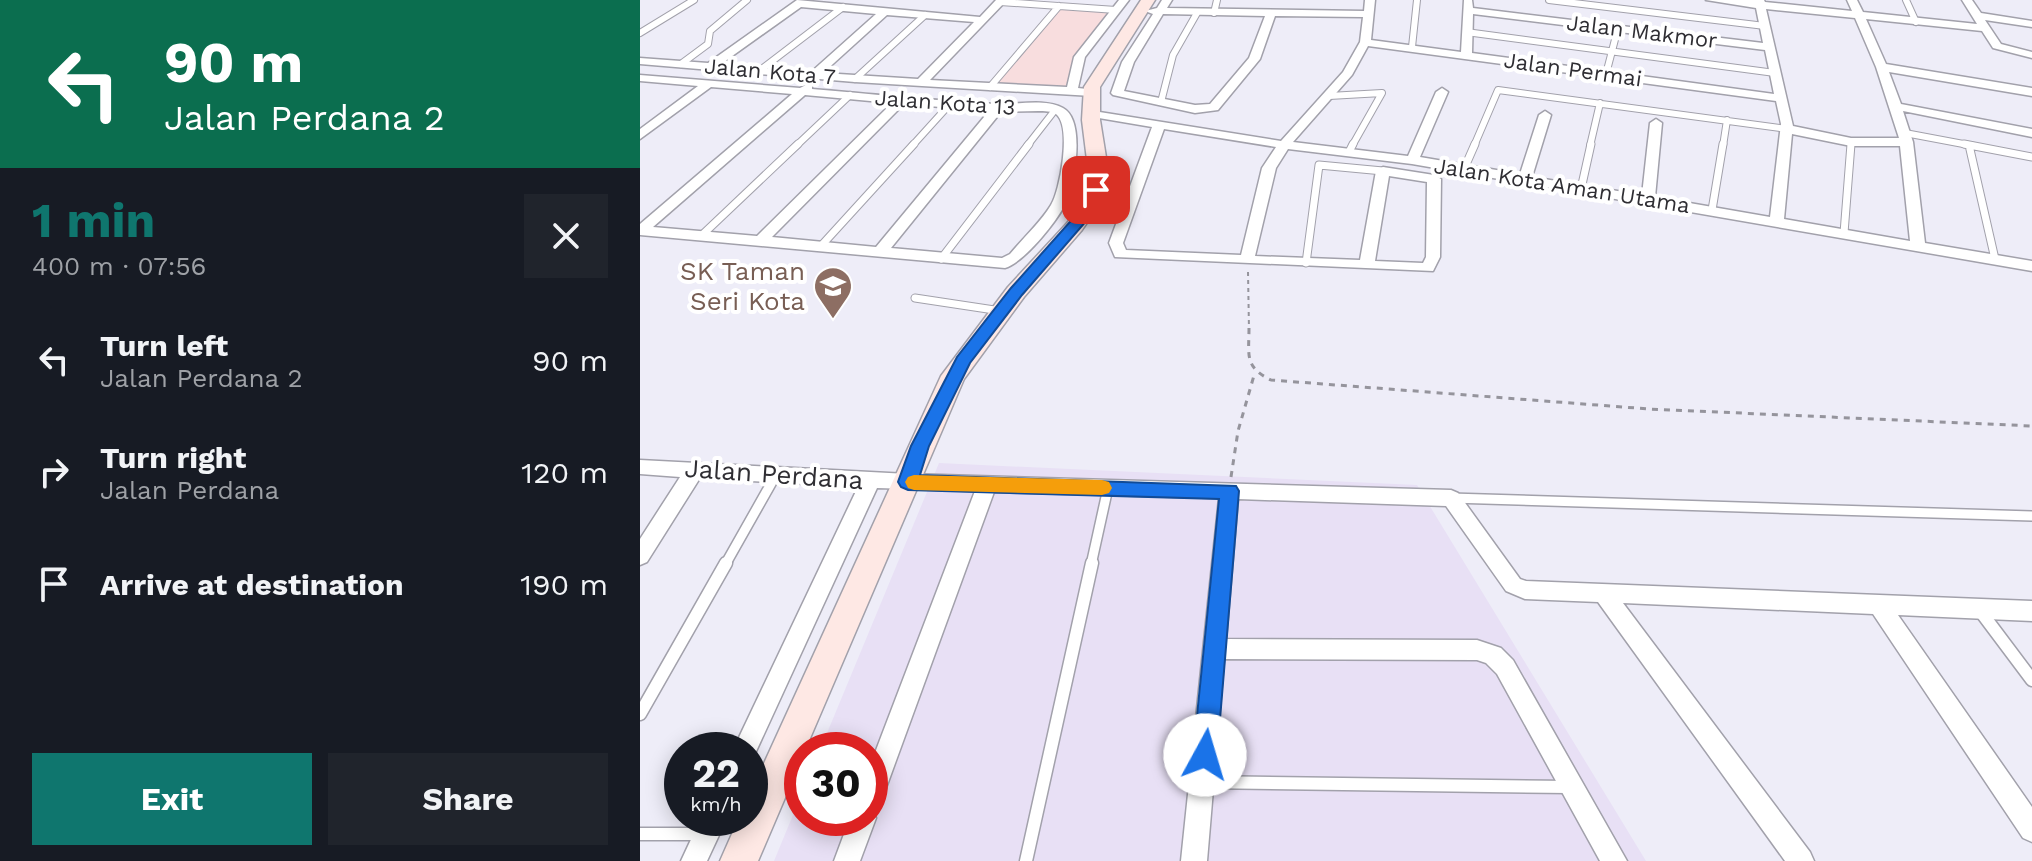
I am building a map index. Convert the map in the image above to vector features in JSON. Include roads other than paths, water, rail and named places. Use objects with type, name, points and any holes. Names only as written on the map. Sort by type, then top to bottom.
[{"type":"street","points":[[1167,0],[1138,7],[1104,64],[1093,98],[1161,102],[1199,109],[1217,105],[1254,59],[1271,14]]},
{"type":"street","points":[[1247,260],[1267,173],[1284,145],[1348,73],[1365,42],[1370,0]]},
{"type":"street","points":[[1711,0],[1985,28]]},
{"type":"street","points":[[1852,0],[1882,67],[1906,137],[1918,247]]},
{"type":"street","points":[[1866,0],[1874,18]]},
{"type":"street","points":[[1953,0],[1968,26]]},
{"type":"street","points":[[1967,0],[1995,45],[2007,51],[2032,55]]},
{"type":"street","points":[[920,83],[1001,1]]},
{"type":"street","points":[[711,66],[802,2],[982,20]]},
{"type":"street","points":[[1760,3],[1787,129],[1777,220]]},
{"type":"street","points":[[1466,54],[1467,5]]},
{"type":"street","name":"Jalan Makmor","points":[[1467,5],[1598,26],[1769,47]]},
{"type":"street","points":[[1138,7],[1197,13],[1367,14]]},
{"type":"street","points":[[641,230],[804,91],[885,11]]},
{"type":"street","points":[[1977,16],[2032,24]]},
{"type":"street","name":"Jalan Permai","points":[[1365,42],[1781,98]]},
{"type":"street","name":"Jalan Kota 7","points":[[641,61],[990,87],[1093,98]]},
{"type":"street","points":[[1882,67],[2032,92]]},
{"type":"street","name":"Jalan Kota 13","points":[[640,78],[1055,110]]},
{"type":"street","points":[[640,135],[707,85]]},
{"type":"street","points":[[1412,160],[1442,92]]},
{"type":"street","name":"Jalan Kota Aman Utama","points":[[1093,98],[1159,125],[1284,145],[1412,160],[2032,266]]},
{"type":"street","name":"Jalan Perdana","points":[[739,861],[953,376],[1001,311],[1075,226],[1094,198],[1099,176],[1093,98]]},
{"type":"street","points":[[760,241],[902,99]]},
{"type":"street","points":[[1895,106],[2032,133]]},
{"type":"street","points":[[879,253],[998,108]]},
{"type":"street","points":[[641,230],[1005,263],[1015,257],[1062,198],[1069,119],[1055,110]]},
{"type":"street","points":[[1525,179],[1545,115]]},
{"type":"street","points":[[1648,200],[1656,123]]},
{"type":"street","points":[[1159,125],[1116,243],[1117,251],[1132,257],[1428,268],[1432,263],[1434,179],[1383,171],[1367,265]]},
{"type":"street","points":[[1787,129],[1851,142],[1906,137]]},
{"type":"street","name":"Jalan Perdana","points":[[640,467],[908,482]]},
{"type":"street","points":[[640,556],[696,468]]},
{"type":"street","points":[[753,732],[871,480]]},
{"type":"street","points":[[908,482],[1451,498],[1518,589],[2032,611]]},
{"type":"street","points":[[888,751],[987,484]]},
{"type":"street","points":[[1194,861],[1229,491]]},
{"type":"street","points":[[1604,594],[1801,861]]},
{"type":"street","points":[[1879,605],[2032,829]]},
{"type":"street","points":[[1216,649],[1485,652],[1505,667],[1614,861]]},
{"type":"street","points":[[694,861],[705,836]]},
{"type":"street","points":[[847,861],[856,836]]},
{"type":"lane","points":[[640,33],[694,0]]},
{"type":"lane","points":[[681,64],[708,44],[710,31],[747,0]]},
{"type":"lane","points":[[1214,13],[1217,0]]},
{"type":"lane","points":[[1412,47],[1417,0]]},
{"type":"lane","points":[[1549,0],[1602,3],[1765,26]]},
{"type":"lane","points":[[1906,0],[1916,22]]},
{"type":"lane","points":[[1001,1],[1059,6],[1138,7]]},
{"type":"lane","points":[[1598,26],[1602,3]]},
{"type":"lane","points":[[990,87],[1059,6]]},
{"type":"lane","points":[[759,71],[843,7]]},
{"type":"lane","points":[[1161,102],[1173,55],[1197,13]]},
{"type":"lane","points":[[855,79],[925,15]]},
{"type":"lane","points":[[1606,74],[1618,28]]},
{"type":"lane","points":[[1466,32],[1775,73]]},
{"type":"lane","points":[[1464,169],[1497,91],[1787,129]]},
{"type":"lane","points":[[1329,96],[1382,93],[1349,152]]},
{"type":"lane","points":[[701,236],[850,95]]},
{"type":"lane","points":[[1581,189],[1600,103]]},
{"type":"lane","points":[[820,247],[950,104]]},
{"type":"lane","points":[[941,259],[1055,110]]},
{"type":"lane","points":[[1712,210],[1727,120]]},
{"type":"lane","points":[[1906,137],[2032,157]]},
{"type":"lane","points":[[1844,233],[1851,142]]},
{"type":"lane","points":[[1969,145],[1995,259]]},
{"type":"lane","points":[[1306,263],[1319,165],[1383,171]]},
{"type":"lane","points":[[915,298],[1001,311]]},
{"type":"lane","points":[[640,714],[777,473]]},
{"type":"lane","points":[[1026,861],[1108,488]]},
{"type":"lane","points":[[1451,498],[2032,516]]},
{"type":"lane","points":[[1979,609],[2032,680]]},
{"type":"lane","points":[[1202,782],[1573,787]]},
{"type":"lane","points":[[640,834],[664,831]]},
{"type":"place","name":"SK Taman Seri Kota","points":[[833,320]]}]
